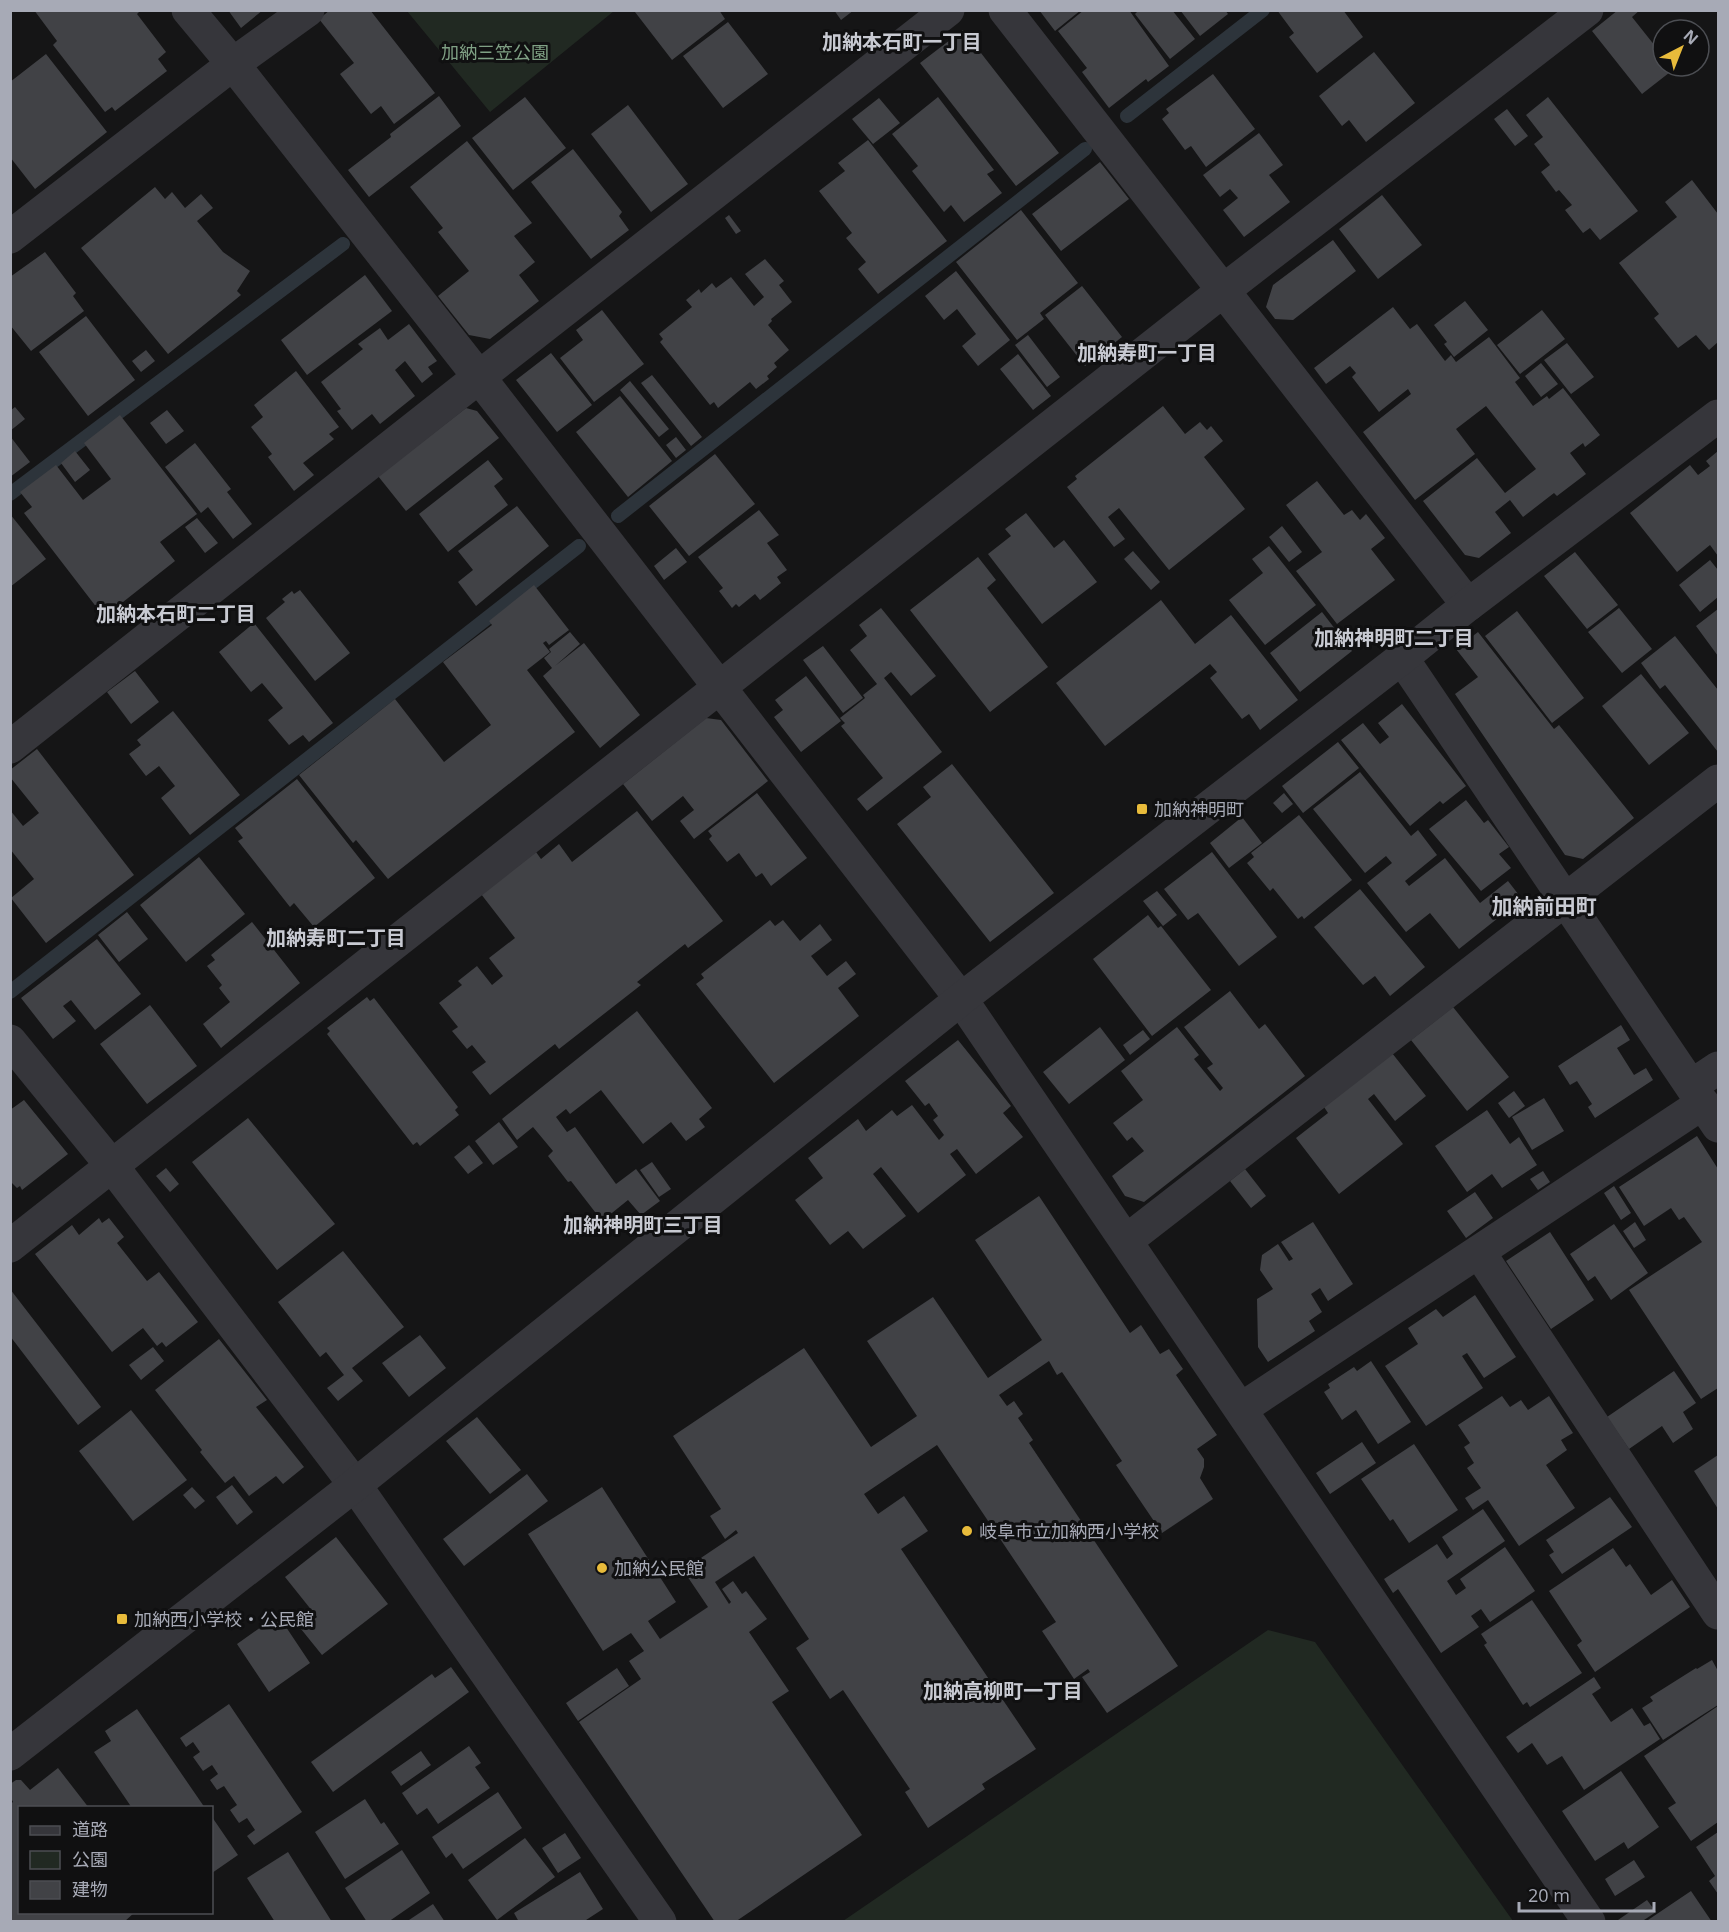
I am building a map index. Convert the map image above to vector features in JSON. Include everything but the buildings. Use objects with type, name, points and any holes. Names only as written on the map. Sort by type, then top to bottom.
[{"type":"street","points":[[188,10],[233,64],[478,377],[962,999],[1589,1922]]},
{"type":"street","points":[[10,237],[233,64],[308,10]]},
{"type":"street","points":[[10,747],[948,10]]},
{"type":"street","points":[[1005,10],[1468,605]]},
{"type":"street","points":[[10,1246],[1224,290],[1587,10]]},
{"type":"street","points":[[10,1754],[356,1485],[962,999],[1468,605],[1719,416]]},
{"type":"street","points":[[1402,658],[1704,1105]]},
{"type":"street","points":[[1126,1241],[1719,781]]},
{"type":"street","points":[[10,1041],[112,1166],[356,1485],[650,1918]]},
{"type":"street","points":[[1241,1409],[1704,1105],[1719,1068]]},
{"type":"street","points":[[1479,1252],[1719,1613]]},
{"type":"green space","name":"加納三笠公園","points":[[407,11],[614,11],[490,112]]},
{"type":"green space","points":[[1268,1630],[1315,1642],[1513,1921],[843,1921]]},
{"type":"waterway","points":[[1127,116],[1263,10]]},
{"type":"waterway","points":[[618,516],[1085,149]]},
{"type":"waterway","points":[[10,494],[343,244]]},
{"type":"waterway","points":[[10,992],[579,546]]},
{"type":"place","name":"加納神明町","points":[[1142,809]]},
{"type":"place","name":"岐阜市立加納西小学校","points":[[967,1531]]},
{"type":"place","name":"加納公民館","points":[[602,1568]]},
{"type":"place","name":"加納西小学校・公民館","points":[[122,1619]]},
{"type":"district","name":"加納本石町一丁目","points":[[902,41]]},
{"type":"district","name":"加納寿町一丁目","points":[[1147,352]]},
{"type":"district","name":"加納本石町二丁目","points":[[176,613]]},
{"type":"district","name":"加納神明町二丁目","points":[[1394,637]]},
{"type":"district","name":"加納前田町","points":[[1544,906]]},
{"type":"district","name":"加納寿町二丁目","points":[[336,937]]},
{"type":"district","name":"加納神明町三丁目","points":[[643,1224]]},
{"type":"district","name":"加納高柳町一丁目","points":[[1003,1690]]}]
